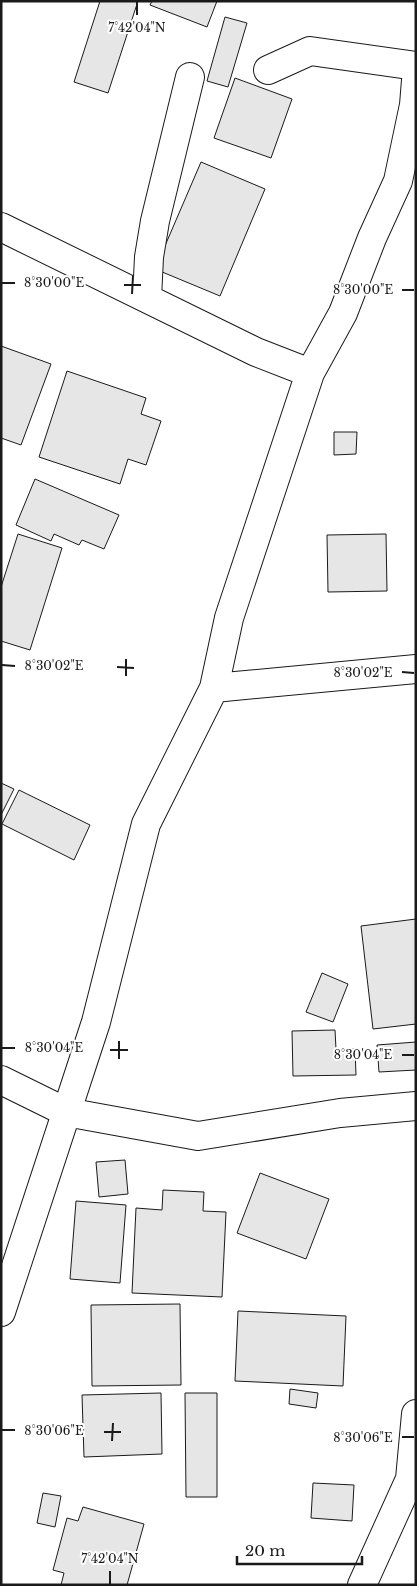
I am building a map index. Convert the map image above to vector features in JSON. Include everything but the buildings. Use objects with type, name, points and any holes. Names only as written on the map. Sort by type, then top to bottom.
[{"type":"street","points":[[268,70],[310,52],[416,66]]},
{"type":"street","points":[[147,298],[149,256],[155,221],[190,77]]},
{"type":"street","points":[[1,1312],[96,1022],[146,824],[214,688],[229,618],[310,373],[343,313],[372,238],[407,186],[416,80]]},
{"type":"street","points":[[1,227],[256,352],[310,373]]},
{"type":"street","points":[[214,688],[416,669]]},
{"type":"street","points":[[1,1080],[66,1112],[198,1136],[340,1113],[416,1106]]},
{"type":"street","points":[[362,1585],[410,1479],[416,1414]]}]
